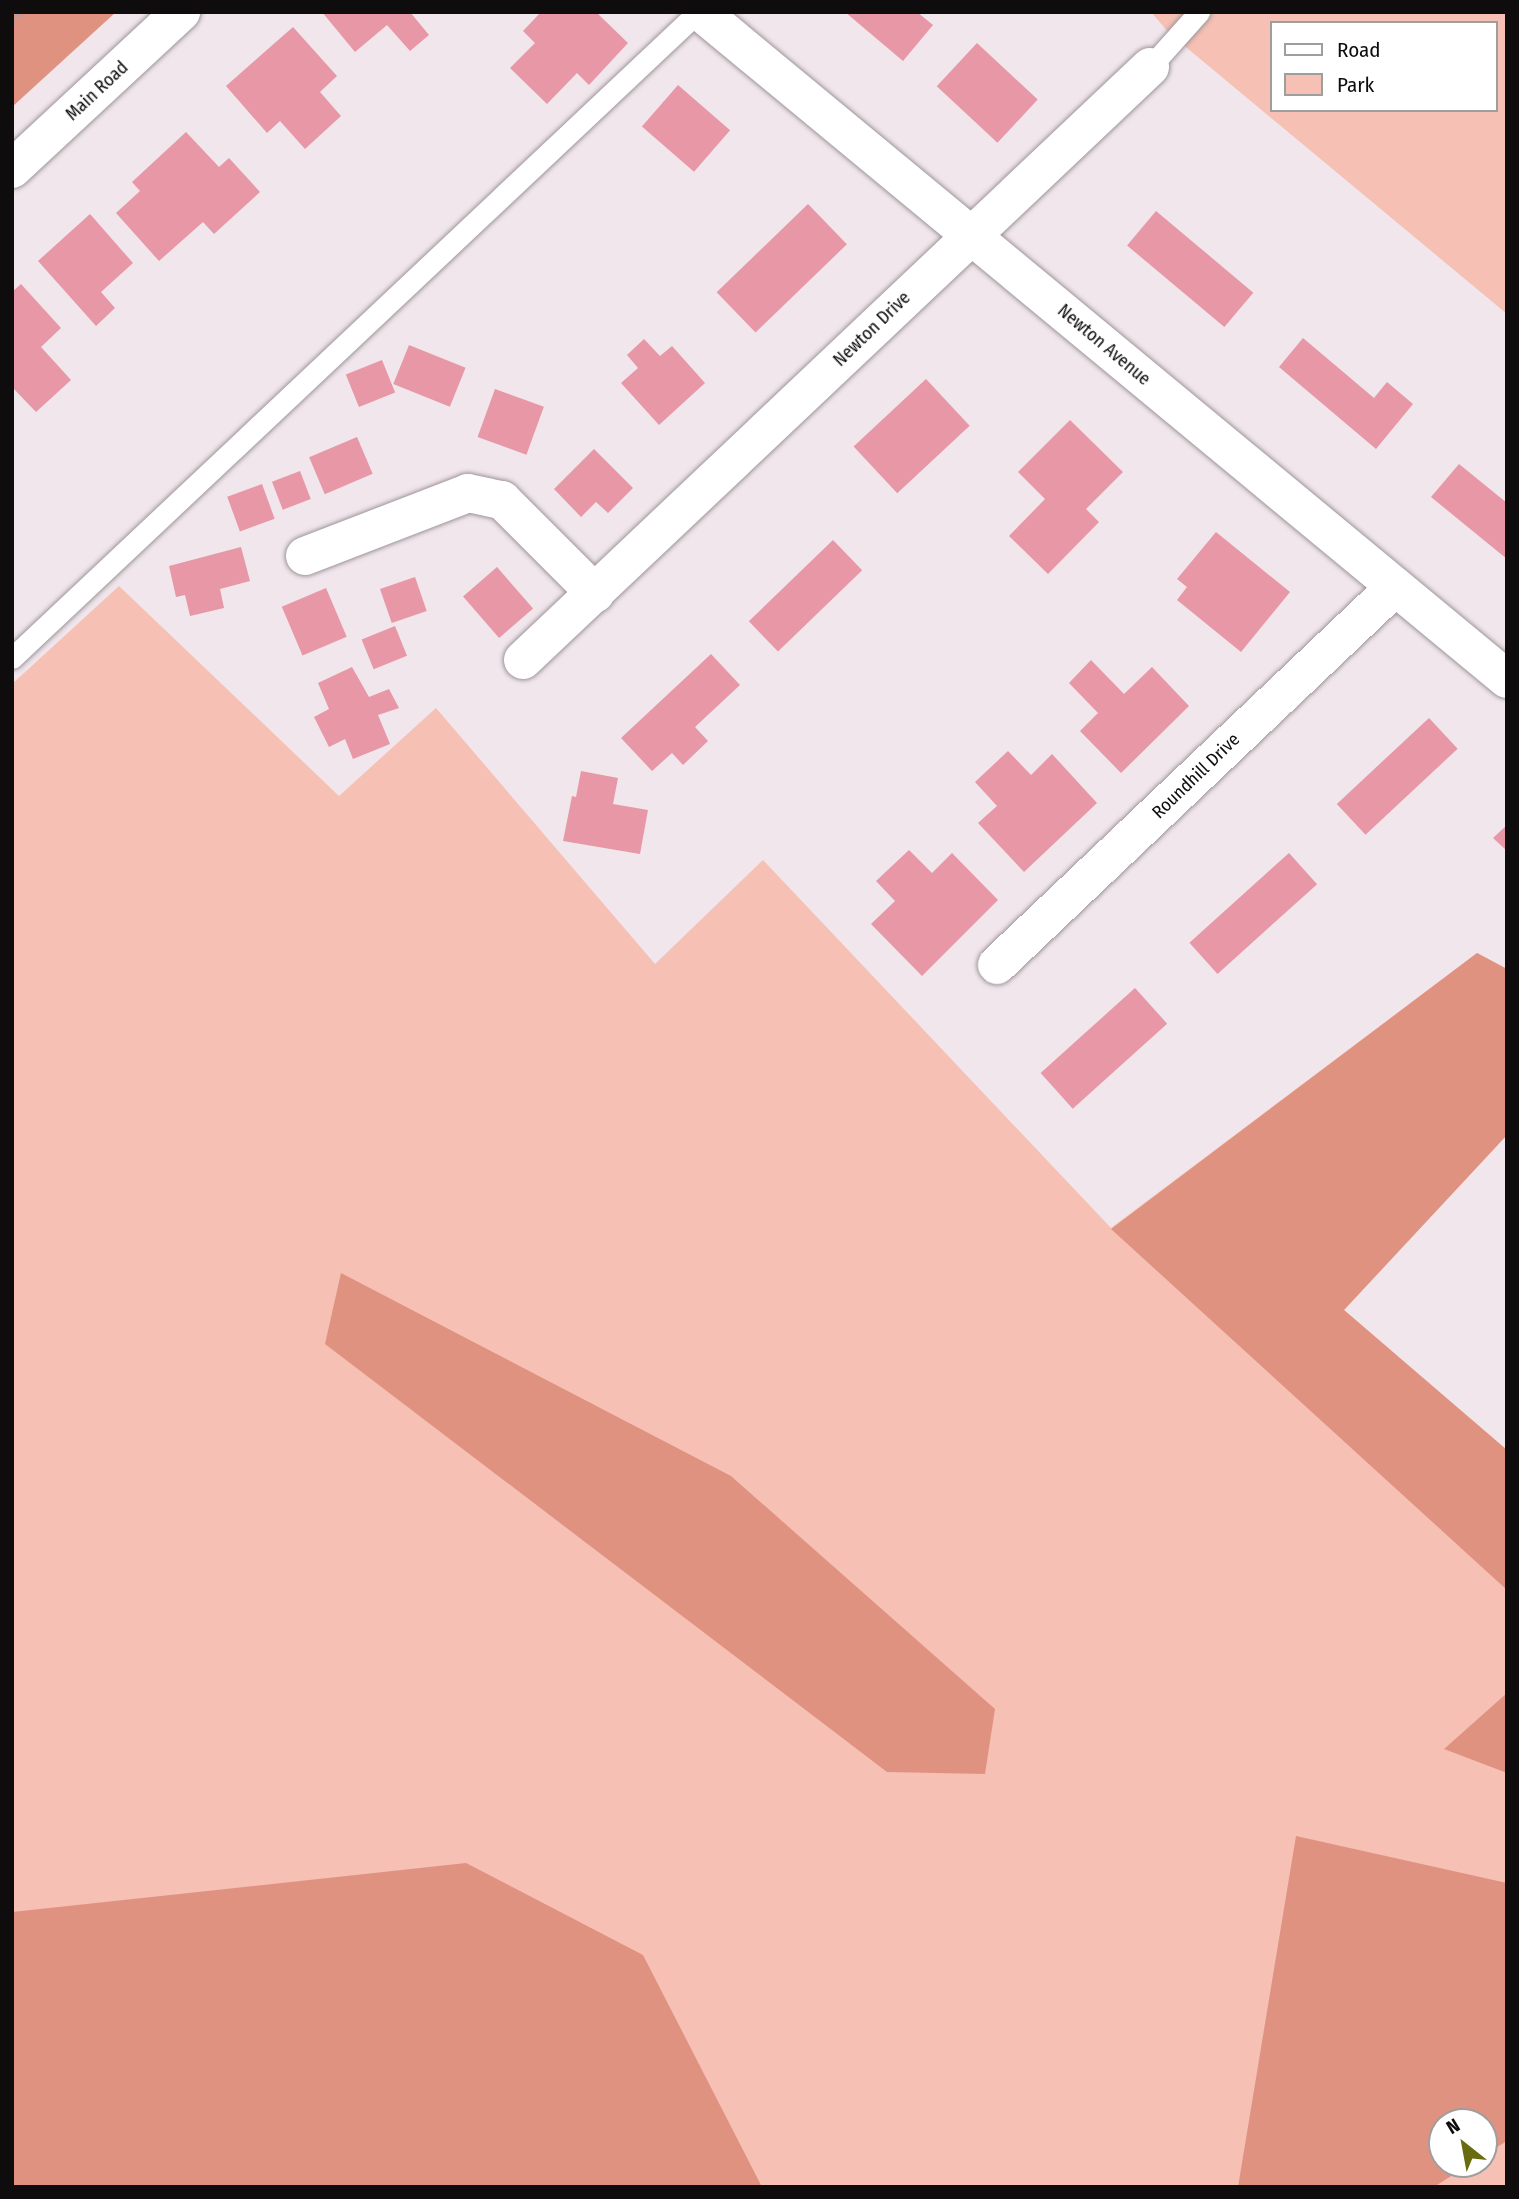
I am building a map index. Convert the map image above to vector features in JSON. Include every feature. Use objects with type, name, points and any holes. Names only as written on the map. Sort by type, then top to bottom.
[{"type":"street","name":"Main Road","points":[[12,169],[181,12]]},
{"type":"street","name":"Newton Avenue","points":[[699,12],[1507,679]]},
{"type":"street","name":"Newton Drive","points":[[523,660],[1150,66]]},
{"type":"street","points":[[305,555],[468,493],[502,500],[595,593]]},
{"type":"street","name":"Roundhill Drive","points":[[997,965],[1395,587]]},
{"type":"lane","points":[[12,658],[699,12]]},
{"type":"lane","points":[[1150,66],[1199,12]]},
{"type":"path","points":[[12,22],[22,12]]},
{"type":"green space","points":[[1151,12],[1507,12],[1507,314],[1169,33]]},
{"type":"green space","points":[[119,586],[339,796],[436,708],[655,964],[763,860],[1111,1228],[1477,953],[1507,969],[1507,1135],[1344,1310],[1507,1450],[1507,2187],[12,2187],[12,684]]},
{"type":"shaded area","points":[[12,12],[116,12],[12,107]]},
{"type":"shaded area","points":[[1477,953],[1507,969],[1507,1135],[1344,1310],[1507,1450],[1507,1590],[1111,1229]]},
{"type":"shaded area","points":[[341,1273],[731,1476],[995,1709],[985,1774],[887,1772],[325,1344]]},
{"type":"shaded area","points":[[1507,1693],[1507,1773],[1444,1749]]},
{"type":"shaded area","points":[[1296,1836],[1507,1883],[1507,2141],[1498,2146],[1498,2108],[1428,2108],[1428,2178],[1448,2178],[1434,2187],[1238,2187]]},
{"type":"shaded area","points":[[466,1863],[643,1955],[762,2187],[12,2187],[12,1912]]},
{"type":"building","points":[[322,12],[410,12],[429,35],[410,51],[387,25],[355,52]]},
{"type":"building","points":[[541,12],[596,12],[628,43],[589,85],[577,73],[547,104],[510,68],[535,43],[523,31]]},
{"type":"building","points":[[845,12],[917,12],[933,25],[903,61]]},
{"type":"building","points":[[293,27],[337,76],[320,92],[341,116],[305,149],[280,121],[267,133],[226,86]]},
{"type":"building","points":[[977,43],[1038,100],[997,143],[937,86]]},
{"type":"building","points":[[678,85],[730,130],[694,172],[642,127]]},
{"type":"building","points":[[186,132],[219,167],[229,158],[260,192],[214,234],[203,222],[159,261],[116,213],[140,191],[132,182]]},
{"type":"building","points":[[808,204],[847,244],[756,333],[717,292]]},
{"type":"building","points":[[1156,211],[1253,293],[1224,327],[1127,245]]},
{"type":"building","points":[[90,214],[133,263],[101,292],[115,308],[96,326],[38,261]]},
{"type":"building","points":[[21,284],[61,328],[41,347],[71,380],[36,412],[12,387],[12,292]]},
{"type":"building","points":[[1303,338],[1374,398],[1387,382],[1413,404],[1376,449],[1279,367]]},
{"type":"building","points":[[644,339],[660,356],[672,346],[705,383],[659,425],[621,383],[638,368],[627,355]]},
{"type":"building","points":[[409,345],[466,368],[450,407],[393,384]]},
{"type":"building","points":[[382,360],[395,392],[359,407],[346,375]]},
{"type":"building","points":[[926,379],[970,426],[897,493],[854,447]]},
{"type":"building","points":[[495,389],[544,407],[526,455],[478,437]]},
{"type":"building","points":[[1070,420],[1123,472],[1086,509],[1099,522],[1048,574],[1009,536],[1045,499],[1018,472]]},
{"type":"building","points":[[357,437],[373,474],[325,494],[309,457]]},
{"type":"building","points":[[594,449],[633,488],[608,513],[596,502],[581,517],[554,489]]},
{"type":"building","points":[[1459,464],[1507,503],[1507,559],[1431,497]]},
{"type":"building","points":[[300,471],[311,499],[283,510],[272,482]]},
{"type":"building","points":[[262,484],[275,519],[240,531],[227,497]]},
{"type":"building","points":[[1216,532],[1290,592],[1241,652],[1177,600],[1187,587],[1177,579]]},
{"type":"building","points":[[833,540],[862,570],[778,651],[749,621]]},
{"type":"building","points":[[241,547],[250,581],[220,589],[224,608],[190,616],[185,595],[176,597],[169,566]]},
{"type":"building","points":[[497,567],[533,609],[499,638],[463,597]]},
{"type":"building","points":[[415,577],[427,611],[392,623],[380,589]]},
{"type":"building","points":[[326,588],[347,637],[303,656],[282,607]]},
{"type":"building","points":[[395,626],[407,656],[374,669],[362,639]]},
{"type":"building","points":[[711,654],[740,685],[695,727],[708,741],[683,765],[672,753],[652,771],[621,738]]},
{"type":"building","points":[[1091,660],[1124,694],[1152,667],[1189,706],[1121,773],[1080,731],[1098,713],[1069,683]]},
{"type":"building","points":[[352,667],[369,697],[389,689],[399,708],[378,715],[390,744],[353,759],[345,739],[329,747],[314,717],[329,709],[318,683]]},
{"type":"building","points":[[1429,718],[1458,749],[1365,835],[1337,804]]},
{"type":"building","points":[[1008,751],[1031,775],[1052,754],[1097,803],[1024,872],[978,823],[997,806],[975,782]]},
{"type":"building","points":[[581,771],[618,778],[613,804],[648,810],[640,854],[563,841],[572,796],[576,797]]},
{"type":"building","points":[[1507,825],[1507,851],[1493,838]]},
{"type":"building","points":[[909,850],[932,873],[952,853],[998,900],[922,976],[871,924],[895,901],[876,881]]},
{"type":"building","points":[[1289,853],[1317,884],[1218,974],[1189,943]]},
{"type":"building","points":[[1135,988],[1167,1024],[1073,1109],[1041,1073]]}]
